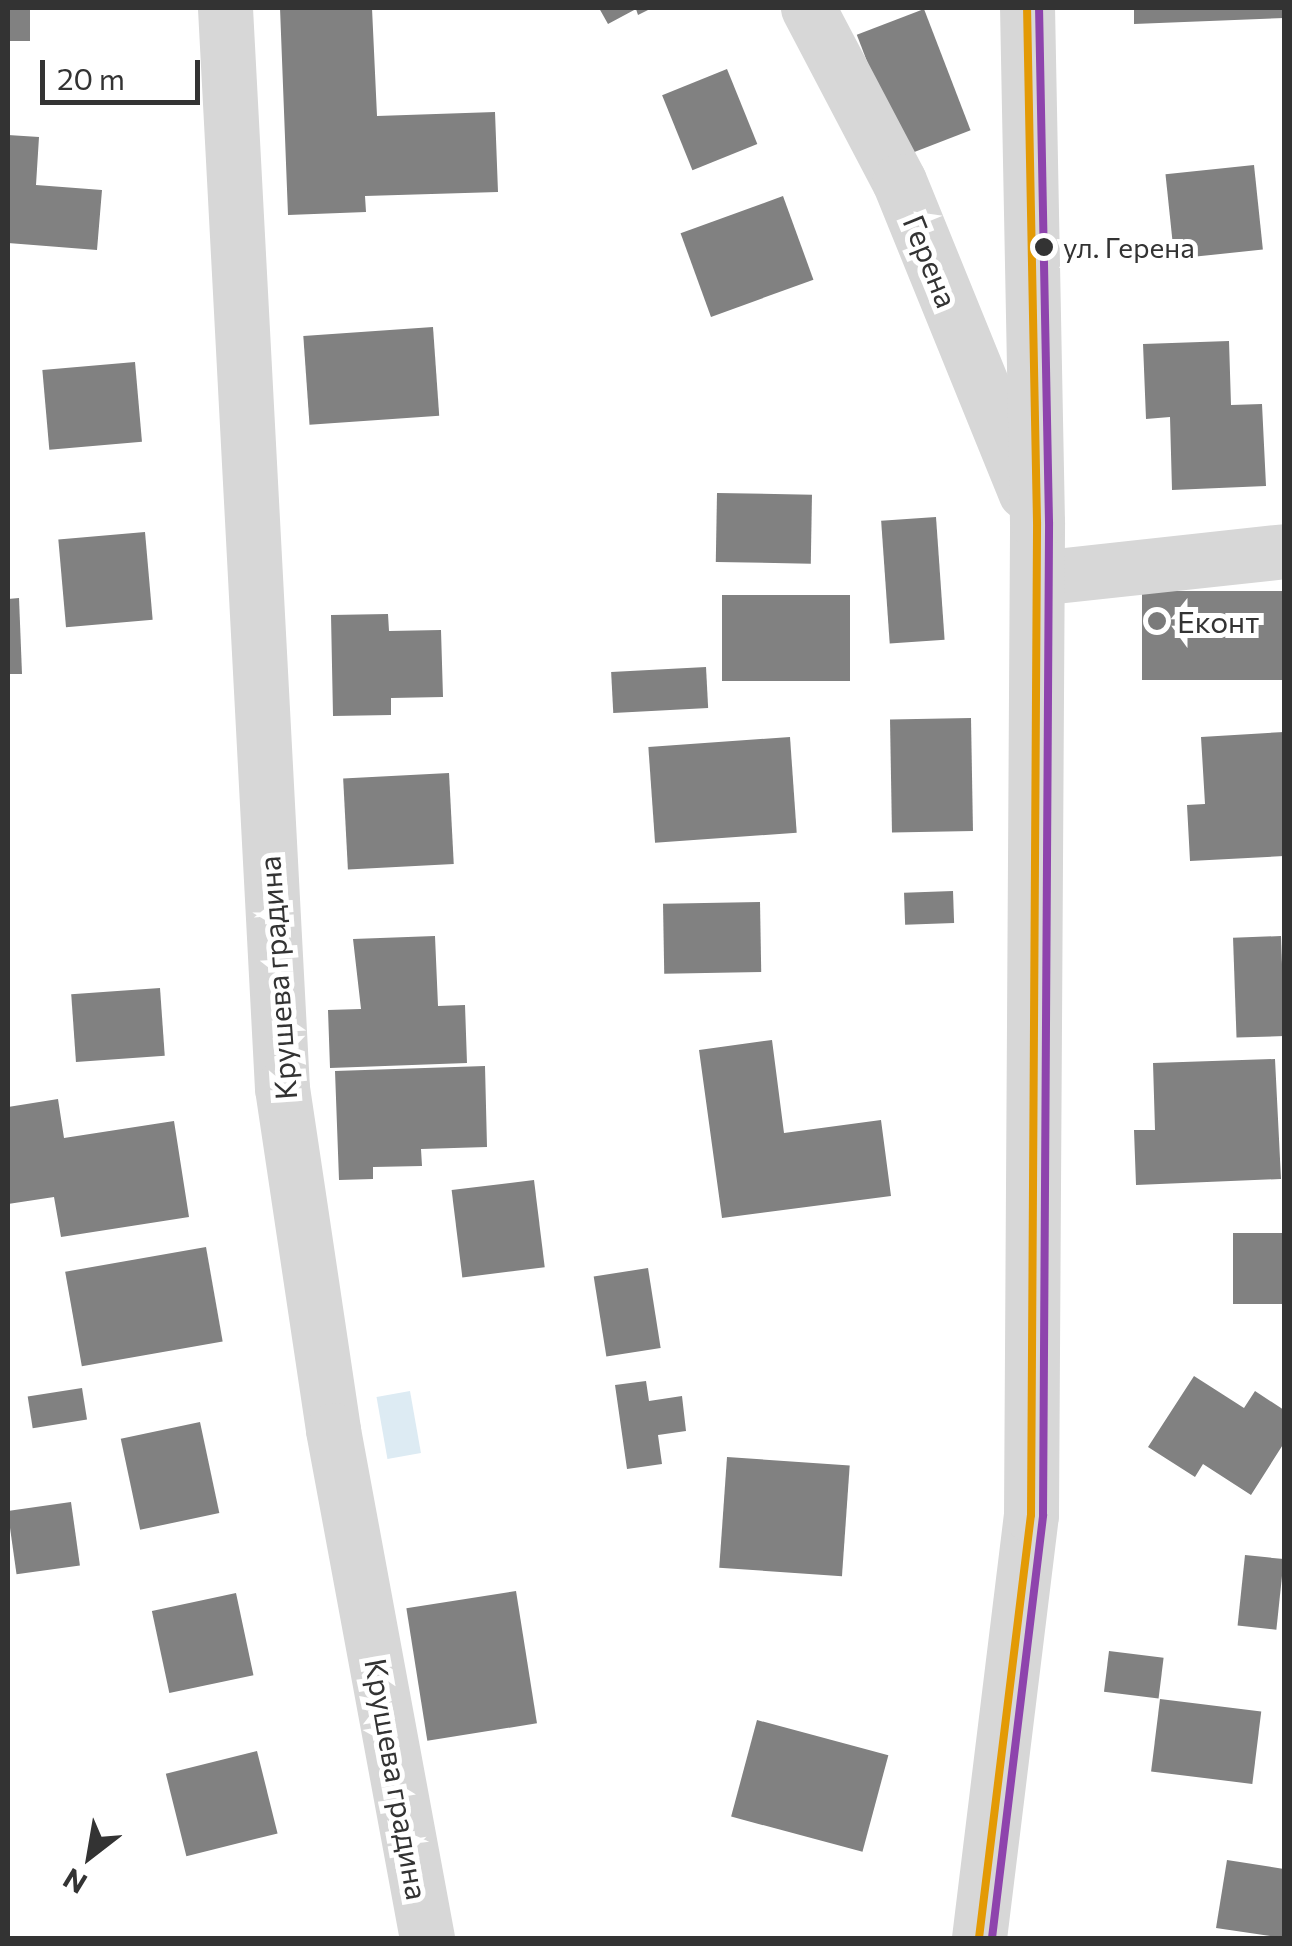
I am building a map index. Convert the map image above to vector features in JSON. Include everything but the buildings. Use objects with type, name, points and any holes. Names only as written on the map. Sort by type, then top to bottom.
[{"type":"street","name":"Крушева градина","points":[[225,8],[282,1088],[333,1430],[427,1938]]},
{"type":"street","name":"Герена","points":[[808,8],[899,181],[1037,522]]},
{"type":"street","points":[[979,1938],[1031,1515],[1037,522],[1028,8]]},
{"type":"street","points":[[1037,578],[1284,551]]},
{"type":"shaded area","points":[[410,1391],[421,1453],[387,1459],[377,1397]]},
{"type":"transit line","points":[[979,1938],[1031,1515],[1037,522],[1027,8]]},
{"type":"transit line","points":[[992,1938],[1043,1515],[1049,522],[1039,8]]},
{"type":"place","name":"ул. Герена","points":[[1044,247]]},
{"type":"place","name":"Еконт","points":[[1157,621]]}]
